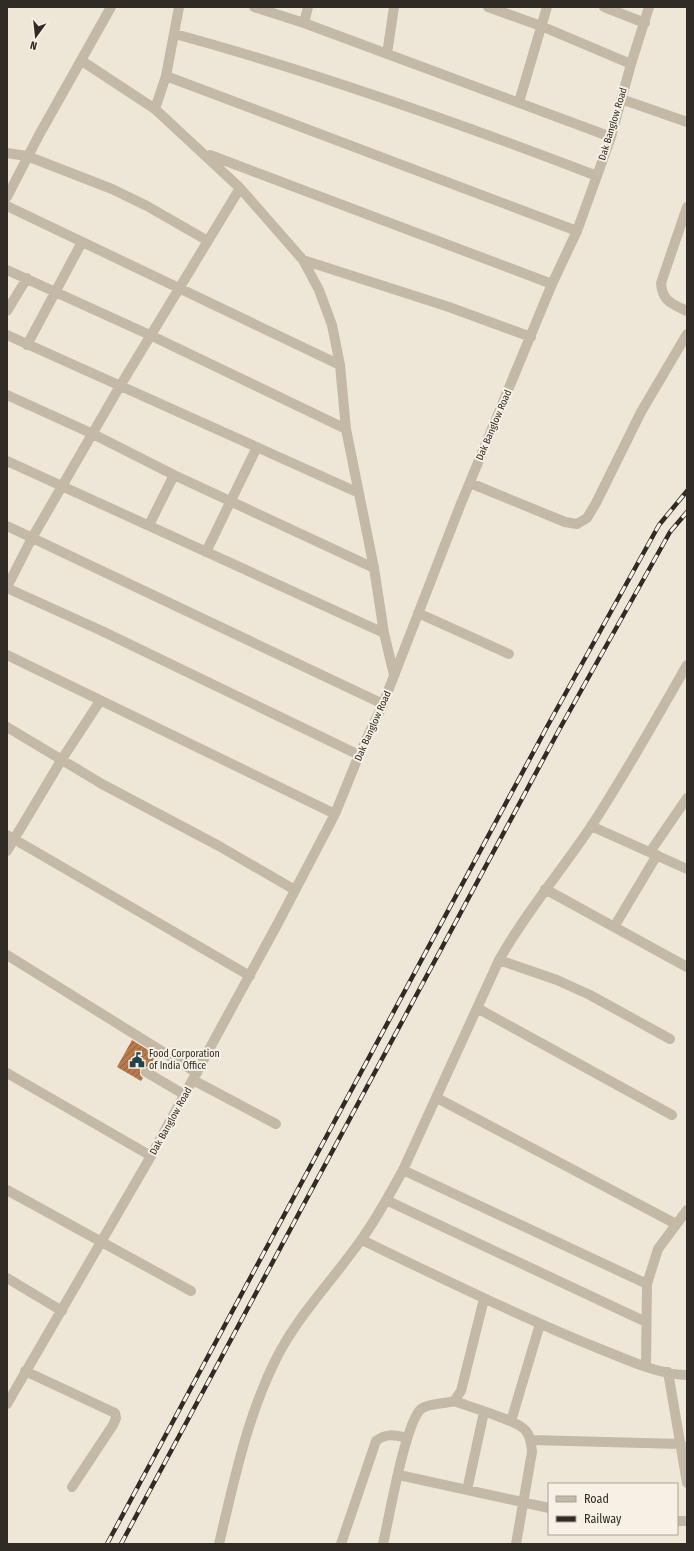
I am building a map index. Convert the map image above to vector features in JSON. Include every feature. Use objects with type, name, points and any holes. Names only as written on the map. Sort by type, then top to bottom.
[{"type":"street","points":[[7,197],[27,156],[82,61],[111,7]]},
{"type":"street","points":[[156,109],[166,76],[179,7]]},
{"type":"street","points":[[254,7],[519,102],[611,137]]},
{"type":"street","points":[[304,24],[308,7]]},
{"type":"street","points":[[387,54],[394,7]]},
{"type":"street","points":[[488,7],[541,26],[631,64]]},
{"type":"street","points":[[519,102],[548,7]]},
{"type":"street","points":[[604,7],[645,23]]},
{"type":"street","name":"Dak Banglow Road","points":[[7,1404],[152,1156],[250,976],[335,814],[359,755],[383,704],[470,483],[552,284],[577,231],[611,137],[631,64],[650,7]]},
{"type":"street","points":[[175,34],[276,63],[357,89],[496,137],[598,176]]},
{"type":"street","points":[[82,61],[156,109],[205,154],[240,188],[303,260],[319,290],[332,325],[340,365],[346,429],[374,568],[384,633],[394,674]]},
{"type":"street","points":[[166,76],[577,231]]},
{"type":"street","points":[[621,100],[687,122]]},
{"type":"street","points":[[7,153],[27,156],[112,189],[146,206],[208,241]]},
{"type":"street","points":[[205,154],[552,284]]},
{"type":"street","points":[[240,188],[178,288],[152,336],[120,386],[64,486],[32,538],[7,587],[102,631],[359,755]]},
{"type":"street","points":[[7,206],[340,365]]},
{"type":"street","points":[[687,207],[661,283],[661,292],[666,300],[687,311]]},
{"type":"street","points":[[27,345],[82,242]]},
{"type":"street","points":[[303,260],[449,307],[530,337]]},
{"type":"street","points":[[7,270],[152,336],[346,429]]},
{"type":"street","points":[[7,311],[27,278]]},
{"type":"street","points":[[470,483],[565,522],[577,524],[587,518],[596,503],[641,412],[687,334]]},
{"type":"street","points":[[8,337],[359,492]]},
{"type":"street","points":[[7,395],[94,434],[174,475],[374,568]]},
{"type":"street","points":[[206,552],[257,447]]},
{"type":"street","points":[[7,461],[384,633]]},
{"type":"street","points":[[149,526],[174,475]]},
{"type":"street","points":[[7,526],[383,704]]},
{"type":"street","points":[[418,613],[508,654]]},
{"type":"street","points":[[7,655],[335,814]]},
{"type":"street","points":[[219,1544],[238,1466],[257,1401],[274,1365],[306,1312],[362,1240],[403,1170],[437,1098],[476,1008],[513,934],[591,826],[622,779],[687,665]]},
{"type":"street","points":[[7,850],[11,837],[100,701]]},
{"type":"street","points":[[7,727],[102,784],[219,846],[295,890]]},
{"type":"street","points":[[614,927],[687,798]]},
{"type":"street","points":[[591,826],[687,869]]},
{"type":"street","points":[[11,837],[250,976]]},
{"type":"street","points":[[545,889],[687,967]]},
{"type":"street","points":[[7,955],[195,1077],[276,1124]]},
{"type":"street","points":[[499,960],[544,975],[590,995],[670,1039]]},
{"type":"street","points":[[476,1008],[672,1114]]},
{"type":"street","points":[[146,1072],[185,1095]]},
{"type":"street","points":[[7,1073],[152,1156]]},
{"type":"street","points":[[437,1098],[676,1224]]},
{"type":"street","points":[[403,1170],[647,1284]]},
{"type":"street","points":[[7,1190],[191,1291]]},
{"type":"street","points":[[386,1200],[646,1322]]},
{"type":"street","points":[[646,1366],[647,1284],[658,1249],[687,1210]]},
{"type":"street","points":[[362,1240],[484,1299],[540,1324],[646,1366],[687,1375]]},
{"type":"street","points":[[7,1278],[62,1311]]},
{"type":"street","points":[[454,1401],[461,1391],[484,1299]]},
{"type":"street","points":[[511,1421],[540,1324]]},
{"type":"street","points":[[26,1371],[115,1413],[116,1418],[113,1425],[72,1487]]},
{"type":"street","points":[[668,1372],[687,1483]]},
{"type":"street","points":[[383,1544],[407,1438],[415,1417],[422,1409],[454,1401],[511,1421],[526,1429],[531,1440],[532,1452],[516,1544]]},
{"type":"street","points":[[467,1490],[484,1412]]},
{"type":"street","points":[[341,1544],[376,1442],[383,1436],[394,1435],[407,1438]]},
{"type":"street","points":[[531,1440],[681,1444]]},
{"type":"street","points":[[399,1476],[548,1508]]},
{"type":"building","name":"Food Corporation of India Office","points":[[132,1040],[156,1055],[149,1067],[143,1066],[140,1069],[140,1075],[143,1078],[141,1081],[117,1067]]},
{"type":"railway","points":[[107,1544],[548,725],[659,525],[687,491]]},
{"type":"railway","points":[[121,1544],[559,730],[670,532],[687,512]]},
{"type":"place","name":"Food Corporation of India Office","points":[[137,1060]]}]
